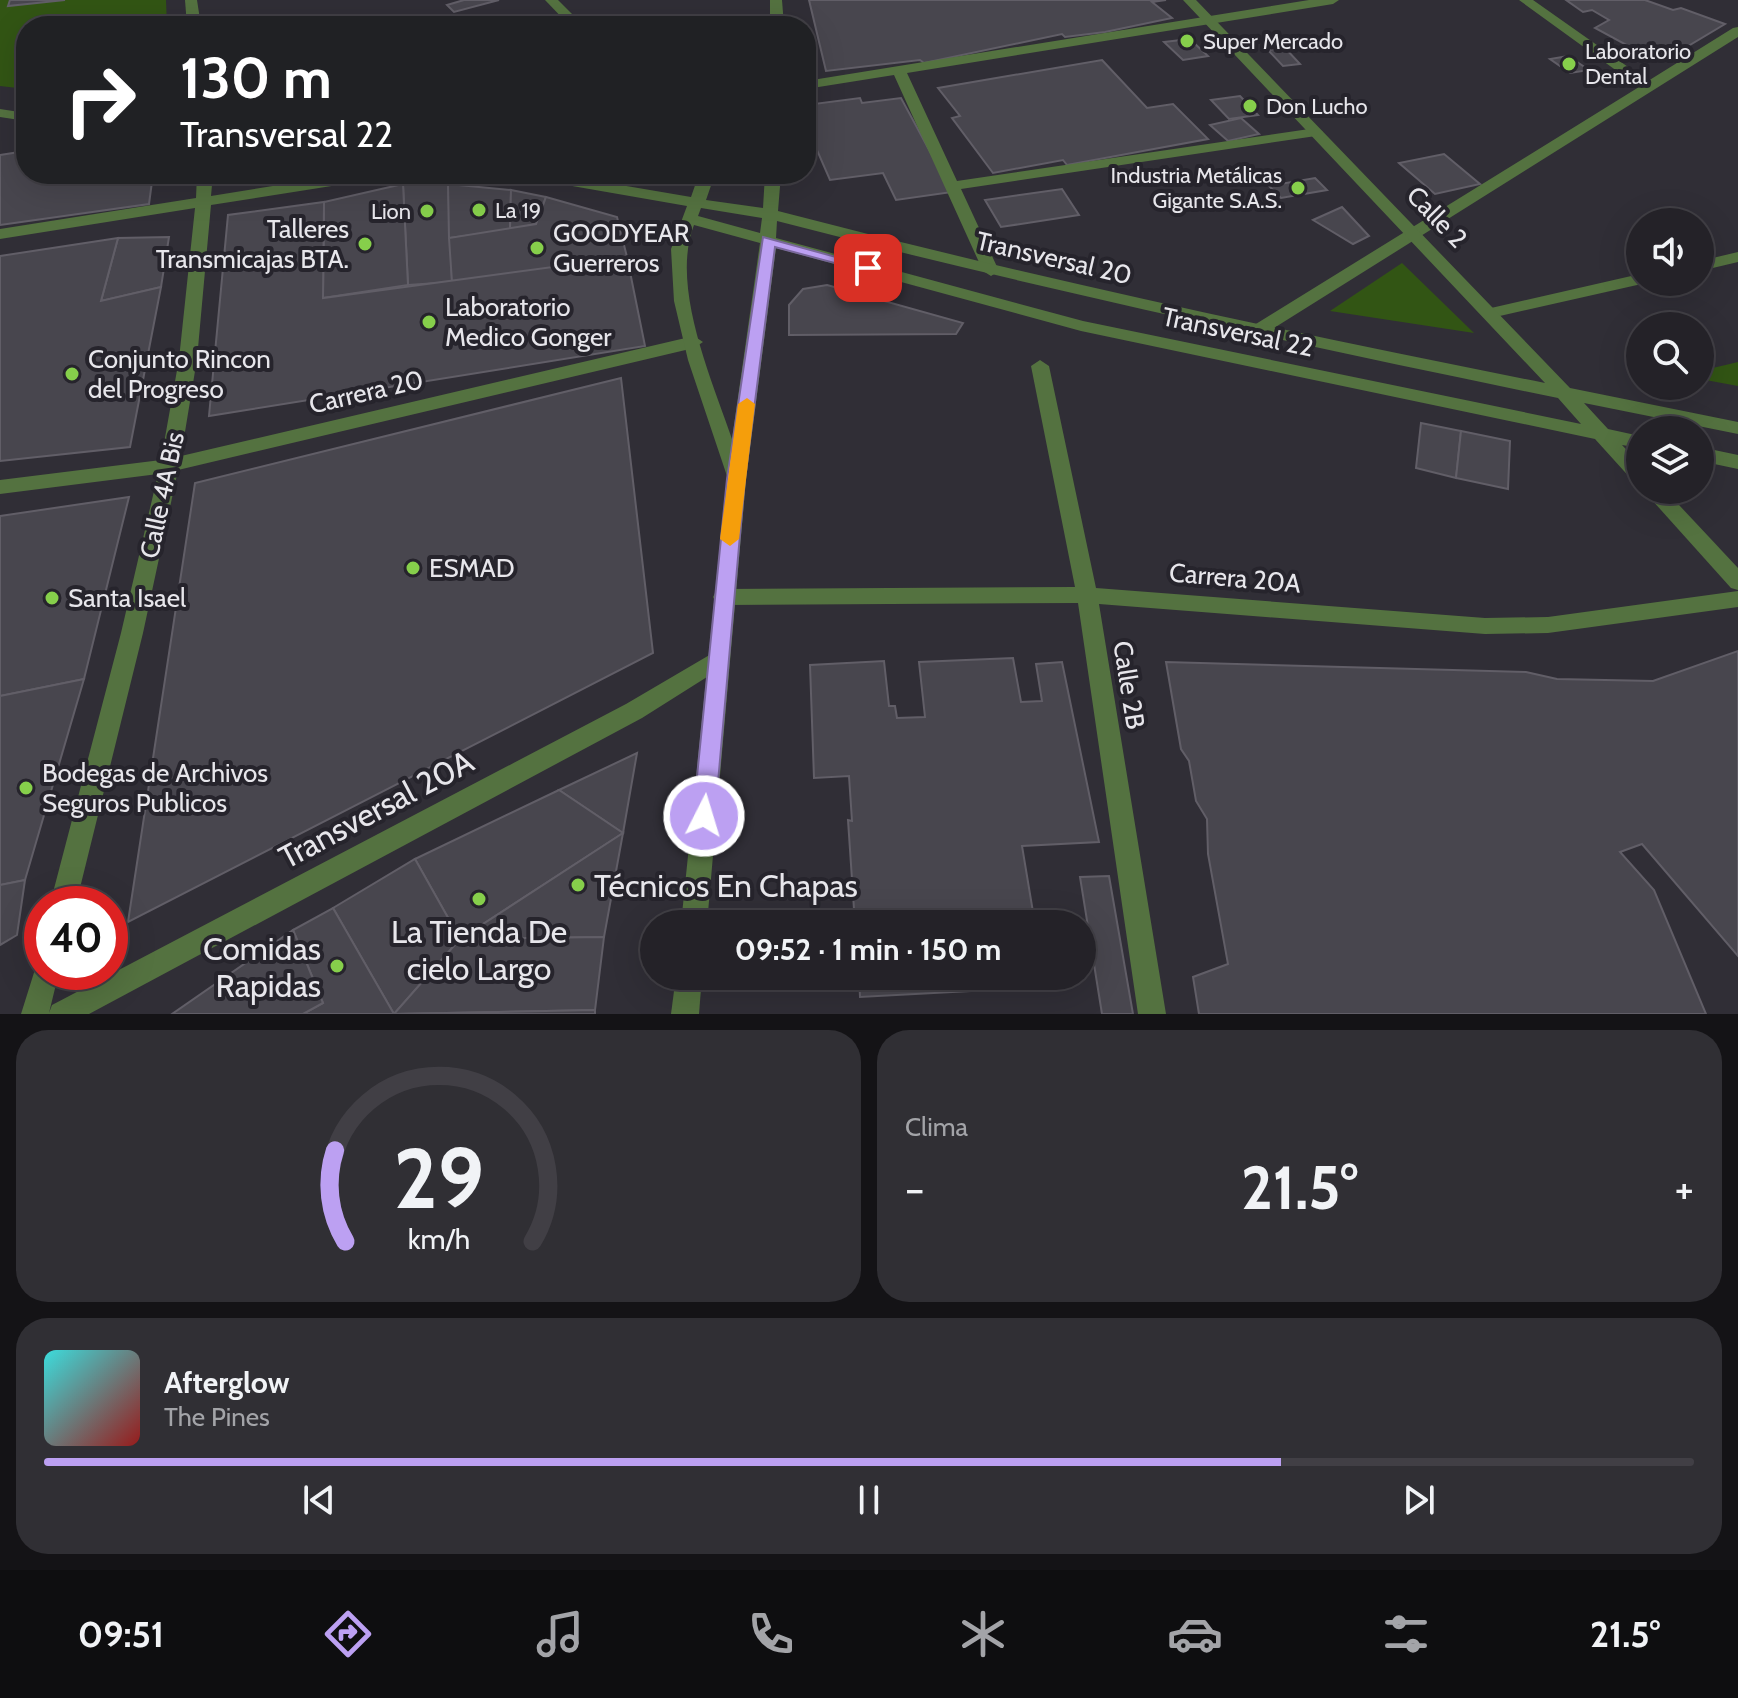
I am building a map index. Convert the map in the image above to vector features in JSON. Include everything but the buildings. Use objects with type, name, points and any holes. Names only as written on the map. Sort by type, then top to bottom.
[{"type":"street","points":[[551,0],[567,16]]},
{"type":"street","name":"Calle 2","points":[[1189,0],[1491,313],[1626,461]]},
{"type":"street","points":[[816,83],[1333,0]]},
{"type":"street","points":[[1525,0],[1648,87]]},
{"type":"street","points":[[1257,331],[1738,31]]},
{"type":"street","points":[[899,70],[991,271]]},
{"type":"street","points":[[952,186],[1316,132]]},
{"type":"street","name":"Calle 4A Bis","points":[[67,886],[172,465],[205,222],[205,184]]},
{"type":"street","points":[[0,234],[317,184]]},
{"type":"street","name":"Transversal 20","points":[[576,184],[693,211],[770,214],[991,271],[1257,331],[1564,394]]},
{"type":"street","points":[[703,184],[680,245],[680,273],[694,342],[736,479]]},
{"type":"street","points":[[695,910],[736,479],[769,240],[772,184]]},
{"type":"street","name":"Transversal 22","points":[[693,211],[769,240],[1081,326],[1626,439]]},
{"type":"street","points":[[1714,263],[1738,257]]},
{"type":"street","points":[[1491,313],[1626,282]]},
{"type":"street","name":"Carrera 20","points":[[0,487],[172,465],[694,342]]},
{"type":"street","name":"Calle 2B","points":[[1040,366],[1087,595],[1152,1014]]},
{"type":"street","points":[[1564,394],[1738,428]]},
{"type":"street","points":[[1714,457],[1738,462]]},
{"type":"street","points":[[1666,504],[1738,582]]},
{"type":"street","name":"Carrera 20A","points":[[724,597],[1087,595],[1485,626],[1548,625],[1738,599]]},
{"type":"street","name":"Transversal 20A","points":[[62,1014],[634,711],[718,659]]},
{"type":"street","points":[[35,1014],[41,990]]},
{"type":"street","points":[[685,1014],[688,990]]},
{"type":"green space","points":[[0,0],[166,0],[167,16],[16,16],[16,88],[0,86]]},
{"type":"green space","points":[[1402,263],[1474,333],[1330,311]]},
{"type":"green space","points":[[1738,362],[1738,386],[1714,382],[1714,368]]},
{"type":"slow traffic","points":[[730,539],[747,404]]},
{"type":"place","name":"Super Mercado","points":[[1187,41]]},
{"type":"place","name":"Laboratorio Dental","points":[[1569,64]]},
{"type":"place","name":"Don Lucho","points":[[1250,106]]},
{"type":"place","name":"Industria Metálicas Gigante S.A.S.","points":[[1298,188]]},
{"type":"place","name":"La 19","points":[[479,210]]},
{"type":"place","name":"Lion","points":[[427,211]]},
{"type":"place","name":"Talleres Transmicajas BTA.","points":[[365,244]]},
{"type":"place","name":"GOODYEAR Guerreros","points":[[537,248]]},
{"type":"place","name":"Laboratorio Medico Gonger","points":[[429,322]]},
{"type":"place","name":"Conjunto Rincon del Progreso","points":[[72,374]]},
{"type":"place","name":"ESMAD","points":[[413,568]]},
{"type":"place","name":"Santa Isael","points":[[52,598]]},
{"type":"place","name":"Bodegas de Archivos Seguros Publicos","points":[[26,788]]},
{"type":"place","name":"Técnicos En Chapas","points":[[578,885]]},
{"type":"place","name":"La Tienda De cielo Largo","points":[[479,899]]},
{"type":"place","name":"Comidas Rapidas","points":[[337,966]]},
{"type":"route","points":[[704,816],[736,479],[769,240],[868,268]]}]
